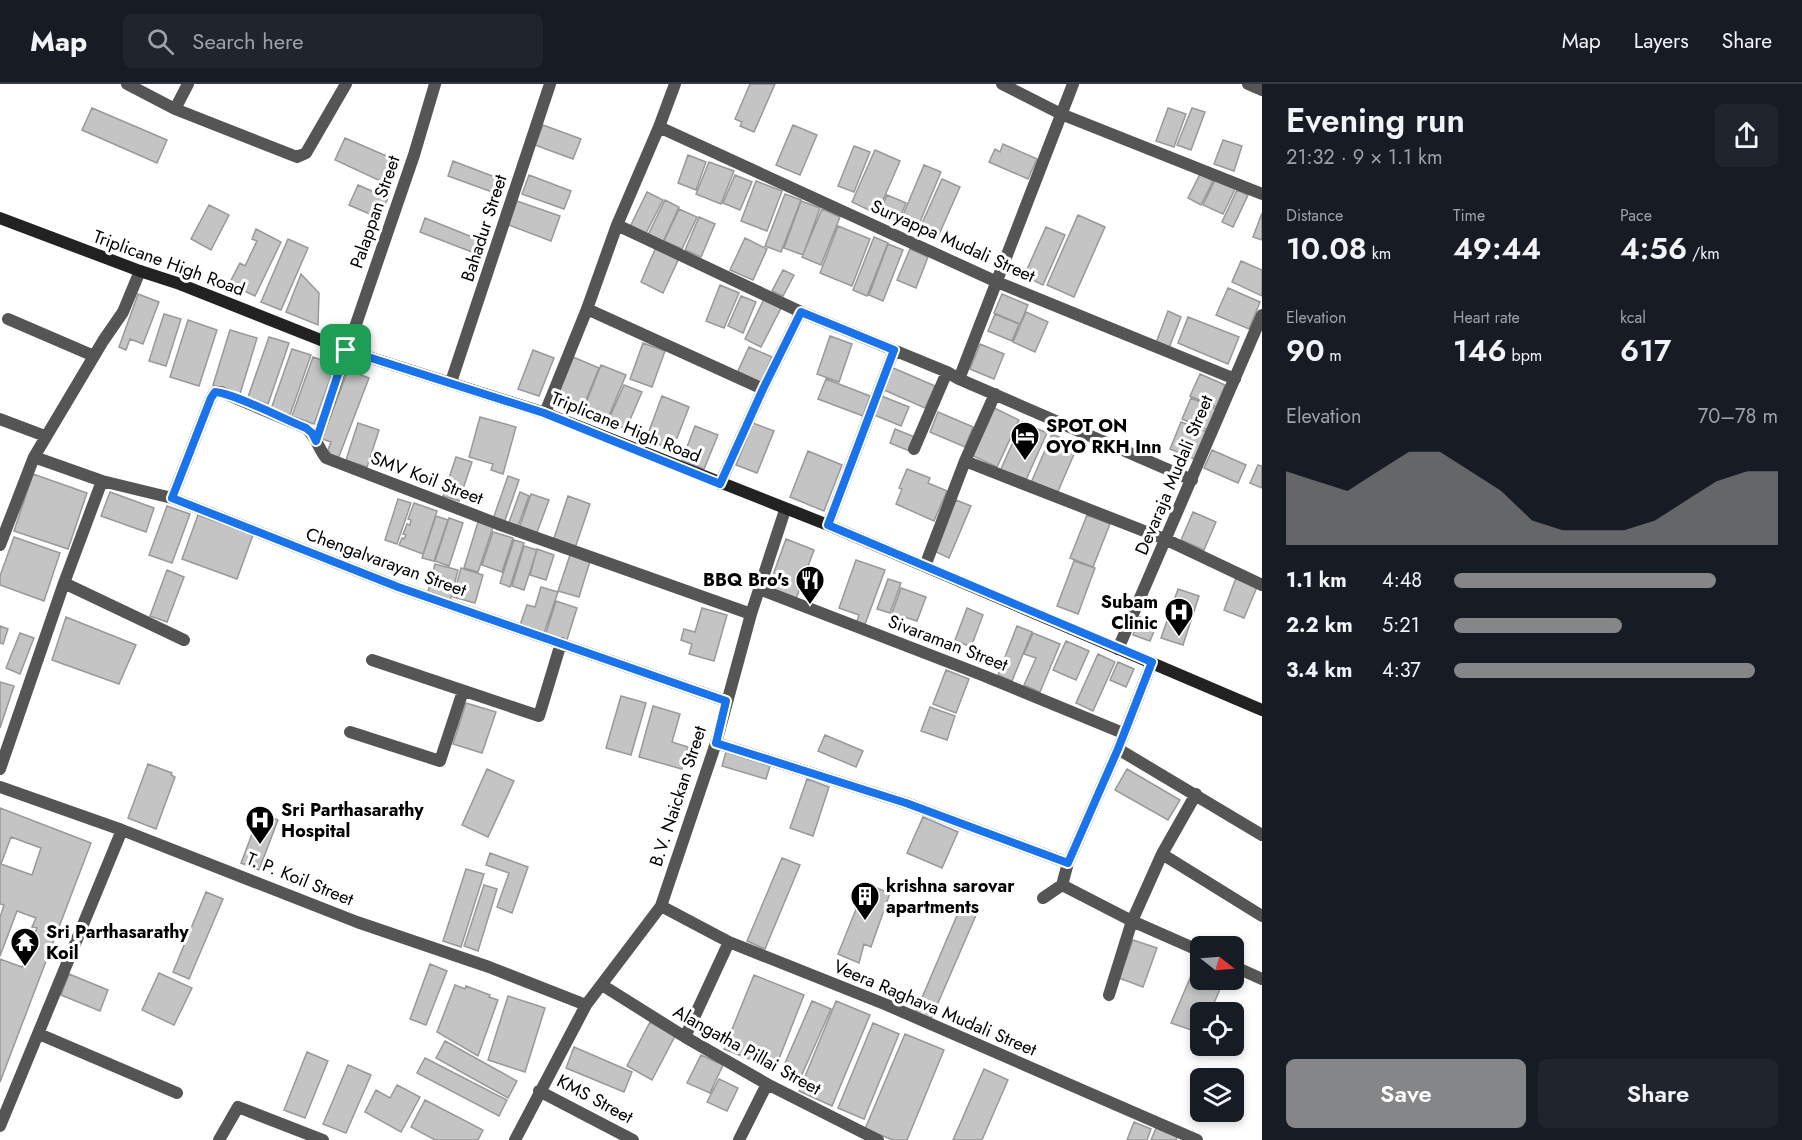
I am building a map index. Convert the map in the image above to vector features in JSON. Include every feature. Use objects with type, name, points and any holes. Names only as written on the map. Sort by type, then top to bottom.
[{"type":"main road","name":"Triplicane High Road","points":[[0,218],[140,272],[177,283],[346,350],[544,413],[785,510],[828,525],[1262,710]]},
{"type":"street","points":[[127,84],[175,110],[292,156],[302,157],[346,84]]},
{"type":"street","points":[[175,110],[188,84]]},
{"type":"street","name":"Palappan Street","points":[[316,441],[414,155],[435,84]]},
{"type":"street","name":"Bahadur Street","points":[[451,382],[550,84]]},
{"type":"street","points":[[544,413],[675,84]]},
{"type":"street","points":[[1002,84],[1061,114],[1262,194]]},
{"type":"street","points":[[914,449],[953,376],[997,282],[1073,84]]},
{"type":"street","points":[[1248,84],[1262,90]]},
{"type":"street","name":"Suryappa Mudali Street","points":[[659,127],[997,282],[1235,379]]},
{"type":"street","points":[[617,225],[801,312],[1192,480]]},
{"type":"street","points":[[0,545],[34,457],[123,312],[140,272]]},
{"type":"street","points":[[587,309],[763,389]]},
{"type":"street","points":[[720,484],[801,312]]},
{"type":"street","name":"Devaraja Mudali Street","points":[[1118,649],[1167,540],[1262,315]]},
{"type":"street","points":[[8,319],[94,356]]},
{"type":"street","points":[[828,525],[894,350]]},
{"type":"street","name":"SMV Koil Street","points":[[172,498],[211,398],[215,392],[221,393],[306,428],[312,433],[319,450],[327,458],[498,524],[751,614]]},
{"type":"street","points":[[925,566],[965,461],[995,394]]},
{"type":"street","points":[[0,419],[45,436]]},
{"type":"street","name":"Chengalvarayan Street","points":[[34,457],[102,481],[172,498],[398,587],[726,701]]},
{"type":"street","points":[[965,461],[1167,540],[1262,585]]},
{"type":"street","points":[[0,769],[102,481]]},
{"type":"street","name":"B.V. Naickan Street","points":[[515,1140],[586,1005],[661,906],[716,743],[751,614],[785,510]]},
{"type":"street","points":[[64,583],[184,640]]},
{"type":"street","name":"Sivaraman Street","points":[[759,589],[982,675],[1123,734]]},
{"type":"street","points":[[372,660],[539,716],[561,643]]},
{"type":"street","points":[[1043,898],[1062,885],[1068,863],[1118,749],[1152,662]]},
{"type":"street","points":[[350,732],[440,760],[463,691]]},
{"type":"street","points":[[716,743],[906,803],[1068,863]]},
{"type":"street","points":[[1118,749],[1262,835]]},
{"type":"street","name":"T. P. Koil Street","points":[[0,787],[122,830],[357,922],[489,967],[586,1005]]},
{"type":"street","points":[[1109,995],[1132,921],[1162,854],[1196,794]]},
{"type":"street","points":[[0,1126],[122,830]]},
{"type":"street","points":[[1162,854],[1262,916]]},
{"type":"street","points":[[1062,885],[1132,921],[1190,947]]},
{"type":"street","name":"Veera Raghava Mudali Street","points":[[661,906],[729,942],[887,1005],[1191,1139]]},
{"type":"street","points":[[685,1037],[729,942]]},
{"type":"street","points":[[1244,971],[1262,979]]},
{"type":"street","name":"Alangatha Pillai Street","points":[[602,985],[685,1037],[767,1084],[878,1140]]},
{"type":"street","points":[[39,1034],[177,1093]]},
{"type":"street","points":[[739,1140],[767,1084]]},
{"type":"street","name":"KMS Street","points":[[539,1091],[633,1140]]},
{"type":"street","points":[[219,1140],[238,1107],[322,1140]]},
{"type":"building","points":[[750,84],[775,84],[754,132],[740,126],[742,122],[735,119]]},
{"type":"building","points":[[92,108],[167,140],[157,163],[82,130]]},
{"type":"building","points":[[1168,108],[1186,114],[1174,147],[1156,141]]},
{"type":"building","points":[[1192,108],[1205,112],[1191,150],[1177,145]]},
{"type":"building","points":[[543,125],[581,139],[573,159],[535,145]]},
{"type":"building","points":[[793,125],[817,135],[800,175],[776,165]]},
{"type":"building","points":[[345,138],[398,161],[387,184],[335,160]]},
{"type":"building","points":[[1223,140],[1242,146],[1234,171],[1214,164]]},
{"type":"building","points":[[1003,144],[1037,159],[1028,179],[989,162],[995,149],[1000,152]]},
{"type":"building","points":[[854,146],[870,152],[854,192],[838,186]]},
{"type":"building","points":[[875,150],[900,161],[877,214],[852,202]]},
{"type":"building","points":[[688,155],[706,162],[696,190],[678,183]]},
{"type":"building","points":[[453,161],[500,179],[495,193],[448,176]]},
{"type":"building","points":[[709,162],[734,171],[721,204],[696,194]]},
{"type":"building","points":[[924,165],[941,172],[917,229],[900,222]]},
{"type":"building","points":[[1200,174],[1213,181],[1201,205],[1188,198]]},
{"type":"building","points":[[529,175],[571,191],[564,209],[522,194]]},
{"type":"building","points":[[735,175],[752,182],[740,210],[723,203]]},
{"type":"building","points":[[942,179],[960,187],[937,239],[919,230]]},
{"type":"building","points":[[1215,180],[1235,189],[1223,214],[1203,205]]},
{"type":"building","points":[[756,181],[782,191],[767,231],[741,221]]},
{"type":"building","points":[[358,185],[388,198],[379,218],[349,205]]},
{"type":"building","points":[[1237,190],[1248,195],[1233,227],[1222,222]]},
{"type":"building","points":[[647,192],[663,200],[644,237],[629,229]]},
{"type":"building","points":[[785,194],[801,200],[781,252],[765,246]]},
{"type":"building","points":[[887,195],[906,203],[898,222],[879,214]]},
{"type":"building","points":[[514,200],[560,216],[551,241],[506,224]]},
{"type":"building","points":[[665,200],[679,207],[663,242],[648,235]]},
{"type":"building","points":[[801,201],[820,208],[803,255],[784,248]]},
{"type":"building","points":[[209,205],[229,215],[211,250],[191,239]]},
{"type":"building","points":[[679,209],[697,217],[682,249],[664,241]]},
{"type":"building","points":[[822,209],[840,217],[821,265],[802,257]]},
{"type":"building","points":[[1262,213],[1262,240],[1253,237]]},
{"type":"building","points":[[1078,215],[1105,227],[1074,297],[1047,285]]},
{"type":"building","points":[[699,217],[715,224],[701,257],[685,250]]},
{"type":"building","points":[[425,218],[482,241],[477,254],[420,232]]},
{"type":"building","points":[[838,226],[870,239],[852,286],[820,273]]},
{"type":"building","points":[[1046,227],[1065,235],[1043,285],[1024,276]]},
{"type":"building","points":[[256,229],[281,242],[255,296],[229,284],[240,263],[245,266],[257,241],[252,239]]},
{"type":"building","points":[[874,237],[888,243],[867,296],[853,290]]},
{"type":"building","points":[[745,238],[767,249],[753,280],[730,270]]},
{"type":"building","points":[[288,239],[308,248],[281,310],[261,302]]},
{"type":"building","points":[[888,244],[903,250],[883,301],[869,295]]},
{"type":"building","points":[[656,247],[679,258],[663,293],[641,282]]},
{"type":"building","points":[[910,249],[928,257],[916,288],[897,280]]},
{"type":"building","points":[[1241,261],[1262,270],[1262,296],[1232,282]]},
{"type":"building","points":[[783,270],[794,275],[783,296],[772,291]]},
{"type":"building","points":[[301,274],[319,293],[318,325],[286,312]]},
{"type":"building","points":[[720,285],[739,293],[724,328],[706,321]]},
{"type":"building","points":[[1228,288],[1260,302],[1249,329],[1216,315]]},
{"type":"building","points":[[138,294],[159,302],[143,344],[130,339],[126,350],[119,347]]},
{"type":"building","points":[[1002,294],[1028,305],[1020,324],[994,313]]},
{"type":"building","points":[[741,296],[756,302],[743,333],[728,326]]},
{"type":"building","points":[[764,299],[781,308],[761,347],[745,339]]},
{"type":"building","points":[[1168,311],[1181,317],[1169,348],[1156,343]]},
{"type":"building","points":[[1026,312],[1048,322],[1035,352],[1013,342]]},
{"type":"building","points":[[164,314],[181,319],[166,366],[149,361]]},
{"type":"building","points":[[995,314],[1019,324],[1012,341],[988,331]]},
{"type":"building","points":[[1188,317],[1239,337],[1228,364],[1178,343]]},
{"type":"building","points":[[188,320],[217,330],[199,386],[170,377]]},
{"type":"building","points":[[230,330],[257,338],[240,394],[213,385]]},
{"type":"building","points":[[830,336],[852,344],[839,382],[817,374]]},
{"type":"building","points":[[269,337],[289,343],[268,404],[248,397]]},
{"type":"building","points":[[643,343],[665,351],[652,387],[630,379]]},
{"type":"building","points":[[980,344],[1004,354],[994,379],[970,369]]},
{"type":"building","points":[[749,347],[772,357],[760,384],[737,373]]},
{"type":"building","points":[[292,349],[311,355],[290,415],[271,409]]},
{"type":"building","points":[[533,350],[554,358],[539,396],[518,389]]},
{"type":"building","points":[[313,357],[335,365],[314,424],[292,416]]},
{"type":"building","points":[[573,357],[599,368],[582,410],[555,399]]},
{"type":"building","points":[[601,365],[626,375],[608,418],[584,408]]},
{"type":"building","points":[[891,367],[935,386],[925,408],[882,389]]},
{"type":"building","points":[[348,370],[369,378],[338,459],[333,457],[328,450],[331,442],[322,439]]},
{"type":"building","points":[[1200,374],[1225,385],[1216,407],[1190,396]]},
{"type":"building","points":[[826,379],[870,396],[863,416],[818,399]]},
{"type":"building","points":[[624,385],[642,392],[626,429],[608,421]]},
{"type":"building","points":[[879,395],[909,407],[901,426],[872,414]]},
{"type":"building","points":[[662,396],[689,407],[677,438],[673,437],[668,448],[646,439]]},
{"type":"building","points":[[1191,398],[1216,409],[1208,430],[1182,419]]},
{"type":"building","points":[[992,407],[1019,420],[997,467],[971,455]]},
{"type":"building","points":[[938,412],[973,427],[965,447],[930,432]]},
{"type":"building","points":[[480,417],[516,427],[503,474],[491,470],[493,464],[469,457]]},
{"type":"building","points":[[1022,422],[1047,433],[1025,482],[1000,471]]},
{"type":"building","points":[[1181,422],[1208,432],[1197,460],[1170,449]]},
{"type":"building","points":[[358,423],[379,430],[367,467],[346,460]]},
{"type":"building","points":[[753,423],[774,431],[757,473],[736,465]]},
{"type":"building","points":[[695,426],[718,435],[704,469],[682,460]]},
{"type":"building","points":[[895,429],[917,438],[912,452],[890,443]]},
{"type":"building","points":[[1052,434],[1078,445],[1056,496],[1030,485]]},
{"type":"building","points":[[1212,450],[1246,465],[1238,483],[1204,468]]},
{"type":"building","points":[[808,451],[842,465],[824,511],[790,497]]},
{"type":"building","points":[[456,457],[472,462],[459,501],[443,496]]},
{"type":"building","points":[[1258,465],[1262,466],[1262,488],[1250,483]]},
{"type":"building","points":[[907,469],[930,478],[928,483],[947,491],[934,521],[896,504],[902,489],[899,488]]},
{"type":"building","points":[[33,474],[87,493],[68,549],[14,531]]},
{"type":"building","points":[[508,476],[519,480],[503,526],[492,522]]},
{"type":"building","points":[[110,492],[154,508],[146,532],[101,516]]},
{"type":"building","points":[[520,492],[529,496],[517,529],[508,525]]},
{"type":"building","points":[[531,494],[549,500],[536,535],[519,529]]},
{"type":"building","points":[[568,496],[590,504],[575,548],[553,541]]},
{"type":"building","points":[[398,499],[411,503],[397,544],[385,540]]},
{"type":"building","points":[[956,500],[971,506],[949,558],[934,551]]},
{"type":"building","points":[[414,503],[437,511],[423,554],[399,545],[406,535],[403,534],[407,524],[410,525],[411,520],[408,519]]},
{"type":"building","points":[[167,506],[190,514],[172,563],[149,555]]},
{"type":"building","points":[[1193,512],[1216,522],[1204,550],[1181,540]]},
{"type":"building","points":[[198,515],[253,535],[237,579],[182,559]]},
{"type":"building","points":[[1087,515],[1110,524],[1093,567],[1070,558]]},
{"type":"building","points":[[436,516],[448,520],[434,561],[422,558]]},
{"type":"building","points":[[449,518],[463,523],[449,566],[435,561]]},
{"type":"building","points":[[478,522],[493,527],[478,572],[464,568]]},
{"type":"building","points":[[493,532],[513,538],[502,572],[482,565]]},
{"type":"building","points":[[14,537],[60,553],[44,601],[0,585],[0,576]]},
{"type":"building","points":[[786,539],[814,550],[796,599],[768,589]]},
{"type":"building","points":[[514,540],[524,543],[510,587],[500,583]]},
{"type":"building","points":[[524,546],[537,550],[524,590],[512,586]]},
{"type":"building","points":[[537,549],[554,555],[546,580],[530,575]]},
{"type":"building","points":[[571,552],[591,558],[579,597],[558,591]]},
{"type":"building","points":[[856,560],[885,570],[864,627],[856,624],[859,615],[839,608]]},
{"type":"building","points":[[1074,561],[1095,568],[1078,614],[1057,606]]},
{"type":"building","points":[[435,564],[458,570],[450,601],[427,595]]},
{"type":"building","points":[[461,568],[483,575],[475,603],[453,597]]},
{"type":"building","points":[[167,570],[184,577],[167,622],[150,616]]},
{"type":"building","points":[[1236,578],[1257,587],[1244,618],[1224,610]]},
{"type":"building","points":[[888,579],[901,583],[890,613],[877,609]]},
{"type":"building","points":[[541,587],[558,592],[544,633],[520,625],[527,605],[535,607]]},
{"type":"building","points":[[901,588],[926,597],[917,621],[892,613]]},
{"type":"building","points":[[1178,589],[1199,596],[1183,645],[1161,638]]},
{"type":"building","points":[[556,601],[577,608],[566,643],[545,636]]},
{"type":"building","points":[[702,608],[727,615],[714,661],[689,654],[692,644],[681,640],[684,629],[695,632]]},
{"type":"building","points":[[967,608],[983,615],[971,647],[955,640]]},
{"type":"building","points":[[66,617],[136,645],[119,684],[52,660]]},
{"type":"building","points":[[1140,617],[1157,624],[1150,641],[1133,635]]},
{"type":"building","points":[[0,626],[8,629],[3,644],[0,643]]},
{"type":"building","points":[[1017,626],[1032,632],[1012,681],[998,675]]},
{"type":"building","points":[[20,633],[34,638],[20,674],[6,668]]},
{"type":"building","points":[[1033,633],[1060,644],[1040,692],[1024,685],[1036,658],[1024,654]]},
{"type":"building","points":[[1066,641],[1089,651],[1076,680],[1053,670]]},
{"type":"building","points":[[1098,654],[1115,662],[1093,711],[1076,703]]},
{"type":"building","points":[[1118,662],[1134,669],[1126,687],[1110,680]]},
{"type":"building","points":[[946,670],[969,679],[956,713],[933,704]]},
{"type":"building","points":[[0,682],[14,686],[0,728]]},
{"type":"building","points":[[621,696],[646,703],[631,755],[606,748]]},
{"type":"building","points":[[466,703],[496,712],[482,753],[453,744]]},
{"type":"building","points":[[653,706],[680,714],[672,742],[688,747],[682,769],[639,757]]},
{"type":"building","points":[[930,707],[955,716],[947,740],[921,731]]},
{"type":"building","points":[[825,735],[863,751],[856,767],[818,751]]},
{"type":"building","points":[[726,752],[770,766],[766,779],[722,766]]},
{"type":"building","points":[[148,764],[172,773],[171,775],[175,777],[156,829],[128,818]]},
{"type":"building","points":[[487,769],[514,781],[488,837],[462,825]]},
{"type":"building","points":[[1127,769],[1180,800],[1168,820],[1115,790]]},
{"type":"building","points":[[807,779],[829,787],[813,836],[790,828]]},
{"type":"building","name":"Sri Parthasarathy Koil","points":[[0,808],[91,843],[0,1082],[0,959],[22,967],[37,928],[32,927],[36,918],[17,911],[0,956],[0,917],[4,905],[0,904]],"holes":[[[11,837],[41,848],[32,875],[1,864]]]},
{"type":"building","points":[[260,813],[278,820],[259,870],[241,863]]},
{"type":"building","points":[[923,817],[958,832],[942,868],[907,853]]},
{"type":"building","points":[[490,853],[528,867],[512,913],[497,907],[509,873],[486,865]]},
{"type":"building","points":[[782,858],[800,865],[765,949],[747,941]]},
{"type":"building","points":[[466,869],[484,874],[461,947],[443,941]]},
{"type":"building","points":[[484,885],[497,889],[478,951],[464,946]]},
{"type":"building","name":"krishna sarovar apartments","points":[[868,885],[890,893],[871,947],[864,944],[859,963],[838,954]]},
{"type":"building","points":[[206,892],[223,899],[189,979],[173,972]]},
{"type":"building","points":[[961,906],[977,913],[931,1019],[916,1012]]},
{"type":"building","points":[[1133,940],[1157,948],[1143,987],[1119,978]]},
{"type":"building","points":[[430,964],[447,971],[426,1025],[410,1019]]},
{"type":"building","points":[[159,973],[192,988],[174,1025],[142,1010]]},
{"type":"building","points":[[69,974],[108,990],[100,1011],[61,995]]},
{"type":"building","points":[[754,975],[804,995],[775,1069],[724,1049]]},
{"type":"building","points":[[1190,978],[1190,990],[1220,990],[1214,1002],[1190,1002],[1190,1030],[1171,1023]]},
{"type":"building","points":[[455,985],[465,989],[466,986],[498,1000],[478,1056],[437,1032]]},
{"type":"building","points":[[508,996],[545,1008],[525,1072],[488,1060]]},
{"type":"building","points":[[812,1001],[831,1009],[800,1079],[782,1070]]},
{"type":"building","points":[[836,1001],[870,1015],[832,1106],[799,1091]]},
{"type":"building","points":[[650,1022],[675,1036],[652,1080],[627,1066]]},
{"type":"building","points":[[873,1023],[899,1034],[864,1119],[838,1108]]},
{"type":"building","points":[[905,1034],[944,1050],[907,1140],[893,1140],[865,1129]]},
{"type":"building","points":[[445,1041],[517,1081],[508,1098],[436,1058]]},
{"type":"building","points":[[574,1047],[632,1072],[624,1092],[566,1068]]},
{"type":"building","points":[[307,1052],[328,1061],[305,1118],[284,1110]]},
{"type":"building","points":[[701,1055],[723,1065],[710,1093],[687,1083]]},
{"type":"building","points":[[425,1058],[507,1100],[499,1116],[417,1073]]},
{"type":"building","points":[[348,1065],[371,1075],[346,1133],[323,1124]]},
{"type":"building","points":[[984,1069],[1008,1080],[982,1140],[953,1140]]},
{"type":"building","points":[[719,1079],[738,1088],[727,1111],[707,1102]]},
{"type":"building","points":[[397,1085],[420,1097],[401,1132],[365,1112],[376,1090],[390,1098]]},
{"type":"building","points":[[425,1100],[483,1130],[478,1140],[435,1140],[411,1127]]},
{"type":"building","points":[[1134,1122],[1151,1129],[1147,1140],[1127,1140]]},
{"type":"building","points":[[1156,1128],[1177,1137],[1176,1140],[1151,1140]]},
{"type":"place","name":"SPOT ON OYO RKH Inn","points":[[1025,462]]},
{"type":"place","name":"BBQ Bro's","points":[[810,606]]},
{"type":"place","name":"Subam Clinic","points":[[1179,638]]},
{"type":"place","name":"Sri Parthasarathy Hospital","points":[[260,846]]},
{"type":"place","name":"krishna sarovar apartments","points":[[865,922]]},
{"type":"place","name":"Sri Parthasarathy Koil","points":[[25,968]]},
{"type":"route","points":[[801,312],[894,350],[828,525],[1152,662],[1118,749],[1068,863],[906,803],[716,743],[726,701],[398,587],[172,498],[215,392],[306,428],[316,441],[346,350],[544,413],[720,484],[801,312]]}]
